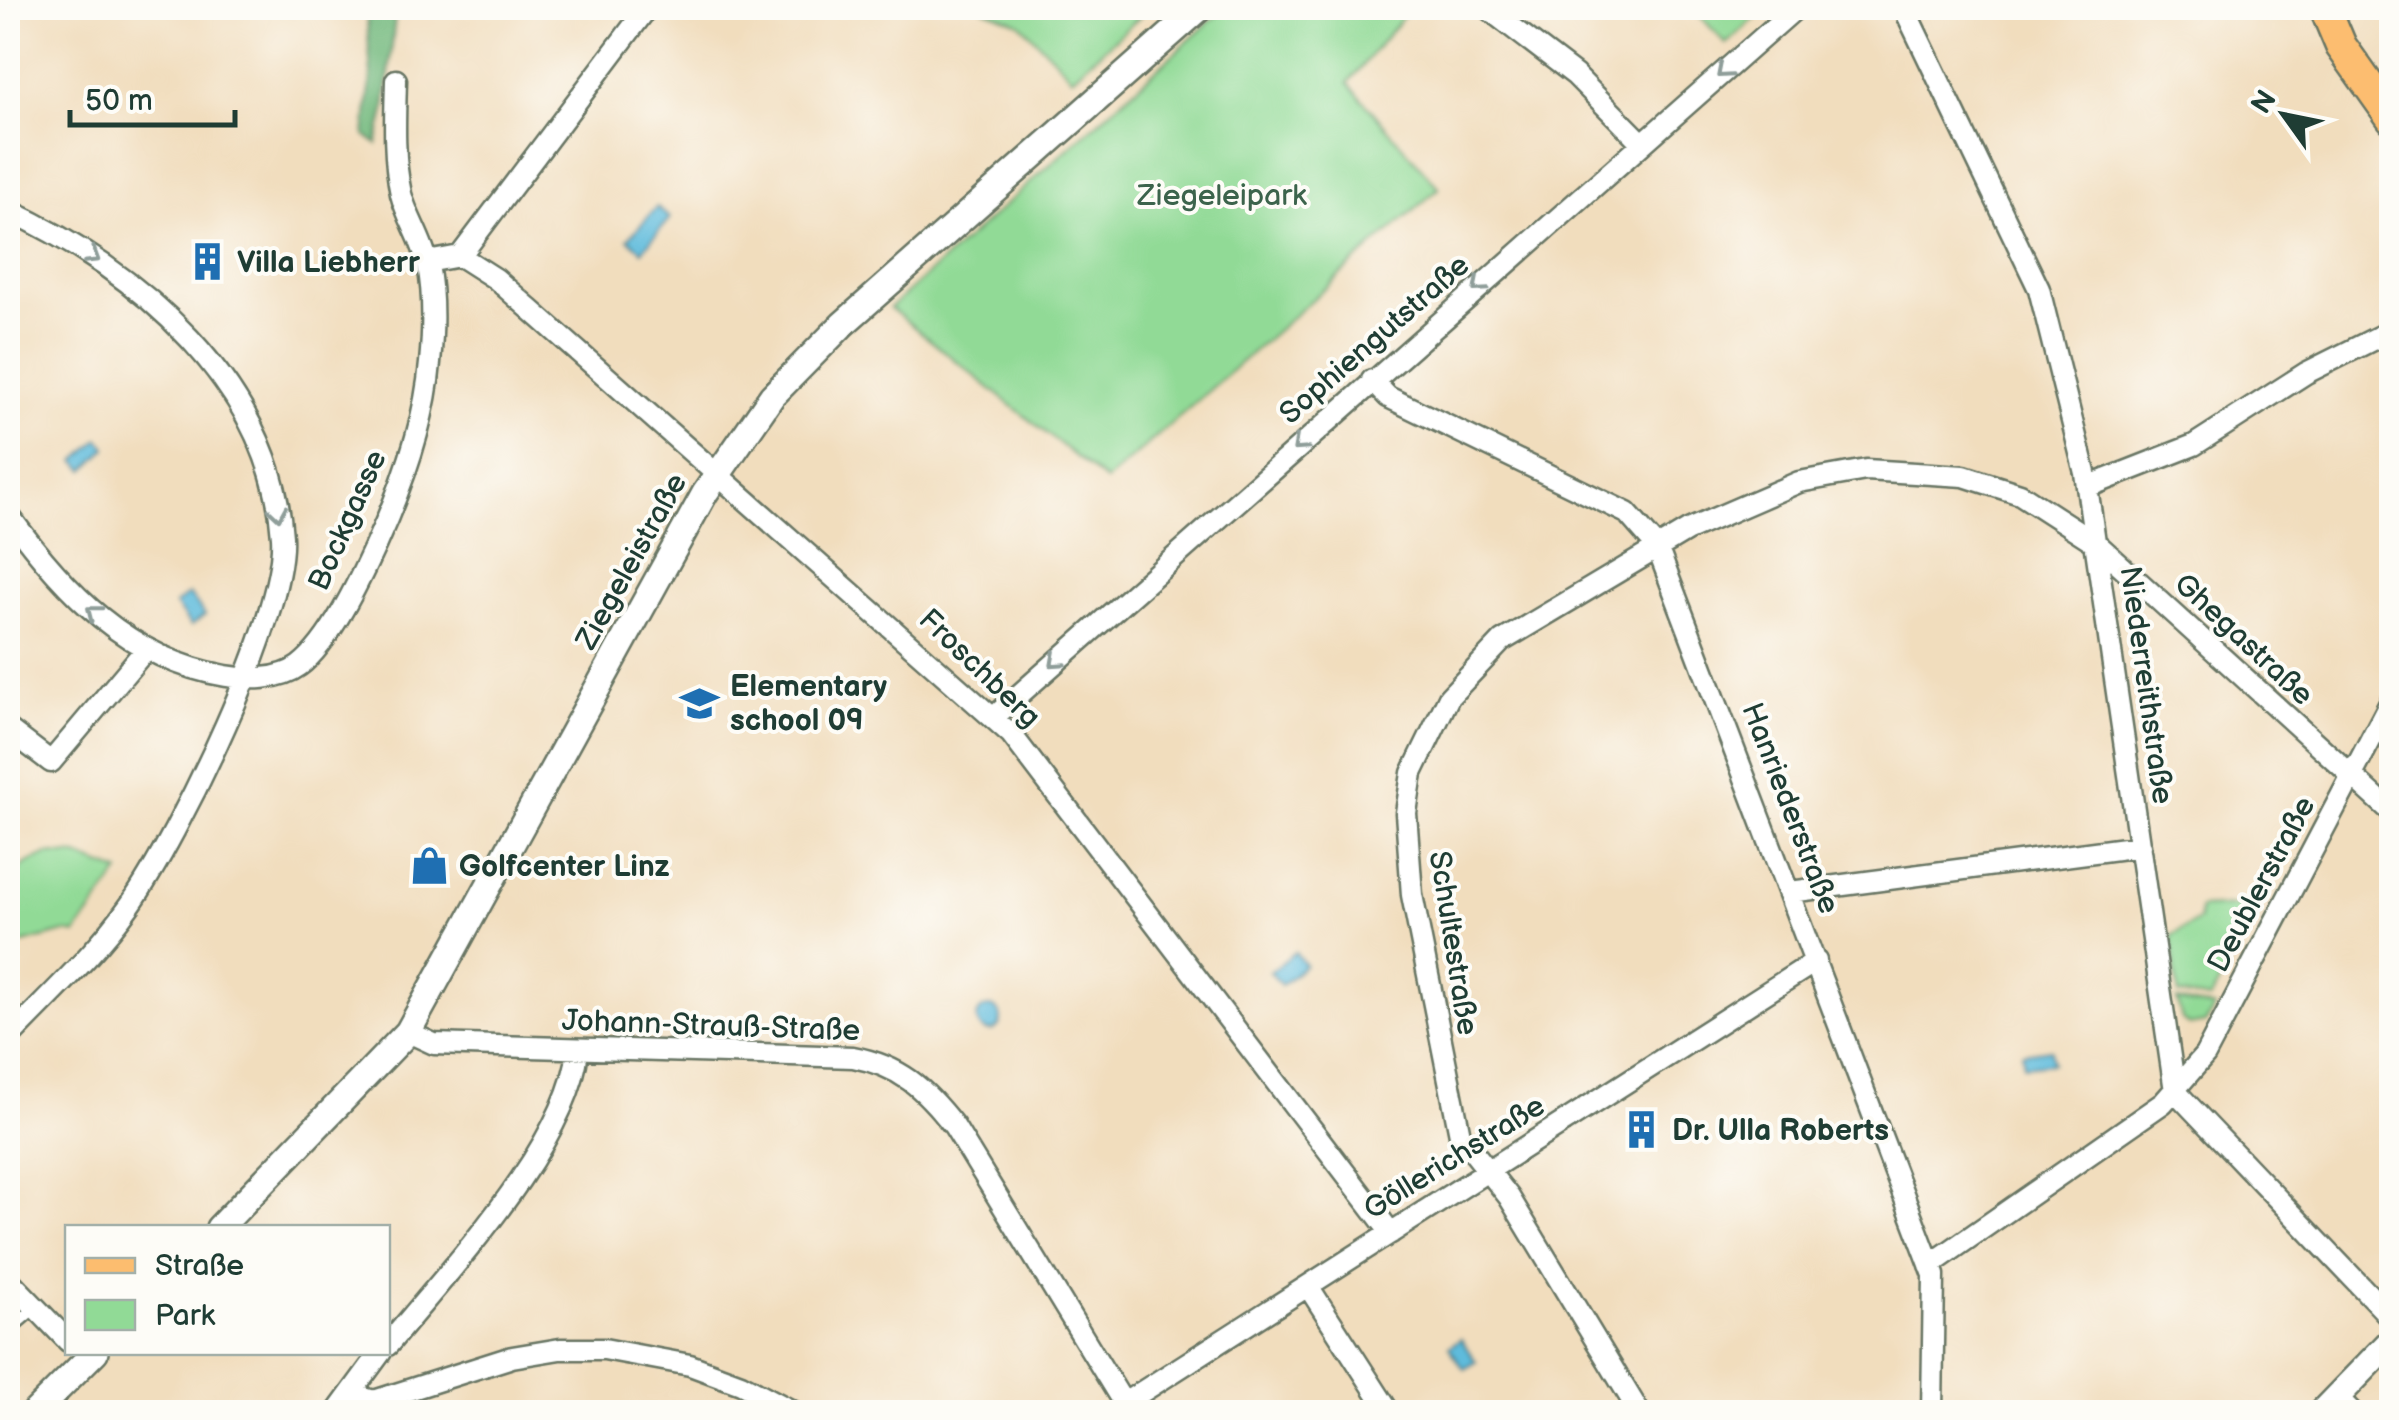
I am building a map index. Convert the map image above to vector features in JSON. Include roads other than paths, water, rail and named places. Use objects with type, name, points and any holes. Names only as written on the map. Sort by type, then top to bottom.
[{"type":"main road","points":[[2297,8],[2341,46]]},
{"type":"main road","points":[[2325,8],[2341,46],[2392,118]]},
{"type":"street","points":[[428,262],[460,256],[647,8]]},
{"type":"street","name":"Ziegeleistraße","points":[[221,1225],[408,1032],[717,473],[772,396],[820,345],[1200,8]]},
{"type":"street","points":[[1487,8],[1575,75],[1642,143]]},
{"type":"street","name":"Sophiengutstraße","points":[[994,717],[1796,8]]},
{"type":"street","name":"Niederreithstraße","points":[[1904,8],[2039,289],[2087,486],[2175,1091]]},
{"type":"street","name":"Bockgasse","points":[[244,679],[297,668],[311,655],[362,574],[381,533],[417,431],[430,365],[428,262],[402,194],[395,144],[396,80]]},
{"type":"street","points":[[8,210],[114,271],[172,319],[224,384],[249,424],[268,465],[282,539],[280,576],[244,679],[156,862],[108,934],[8,1039]]},
{"type":"street","name":"Froschberg","points":[[460,256],[496,278],[994,717],[1391,1233]]},
{"type":"street","points":[[2087,486],[2194,445],[2306,373],[2392,330]]},
{"type":"street","name":"Hanriederstraße","points":[[1372,380],[1388,397],[1627,513],[1658,547],[1934,1275],[1932,1412]]},
{"type":"street","name":"Ghegastraße","points":[[1658,547],[1799,482],[1893,470],[1951,474],[1994,484],[2056,514],[2096,543],[2392,812]]},
{"type":"street","points":[[8,514],[82,605],[146,649],[204,672],[244,679]]},
{"type":"street","name":"Schultestraße","points":[[1639,1412],[1509,1197],[1460,1135],[1408,861],[1406,813],[1412,772],[1449,697],[1472,668],[1545,613],[1658,547]]},
{"type":"street","points":[[8,728],[51,762],[146,649]]},
{"type":"street","name":"Deublerstraße","points":[[1930,1265],[2175,1091],[2205,1055],[2392,700]]},
{"type":"street","points":[[1790,892],[2140,846]]},
{"type":"street","name":"Göllerichstraße","points":[[1126,1408],[1308,1286],[1816,961]]},
{"type":"street","name":"Johann-Strauß-Straße","points":[[408,1032],[434,1044],[853,1057],[901,1071],[918,1084],[954,1126],[1126,1408]]},
{"type":"street","points":[[390,1342],[467,1249],[534,1158],[557,1113],[578,1050]]},
{"type":"street","points":[[2175,1091],[2392,1320]]},
{"type":"street","points":[[8,1279],[65,1339]]},
{"type":"street","points":[[1308,1286],[1389,1412]]},
{"type":"street","points":[[2337,1407],[2392,1340]]},
{"type":"street","points":[[351,1394],[374,1401],[512,1358],[560,1349],[604,1349],[690,1365],[740,1384],[794,1412]]},
{"type":"street","points":[[36,1412],[87,1355]]},
{"type":"street","points":[[337,1412],[379,1355]]},
{"type":"lane","points":[[8,1332],[35,1308]]},
{"type":"water","points":[[657,207],[670,218],[642,251],[628,239]]},
{"type":"water","points":[[99,439],[107,448],[85,470],[76,461]]},
{"type":"water","points":[[189,594],[205,615],[191,626],[175,605]]},
{"type":"water","points":[[1295,952],[1305,965],[1281,985],[1270,972]]},
{"type":"water","points":[[989,1007],[1001,1019],[989,1031],[977,1019]]},
{"type":"water","points":[[2051,1049],[2053,1063],[2024,1066],[2022,1053]]},
{"type":"water","points":[[1461,1339],[1476,1362],[1464,1369],[1449,1347]]},
{"type":"place","name":"Villa Liebherr","points":[[207,262]]},
{"type":"place","name":"Elementary school 09","points":[[700,703]]},
{"type":"place","name":"Golfcenter Linz","points":[[429,866]]},
{"type":"place","name":"Dr. Ulla Roberts","points":[[1642,1130]]},
{"type":"park label","name":"Ziegeleipark","points":[[1222,195]]}]
